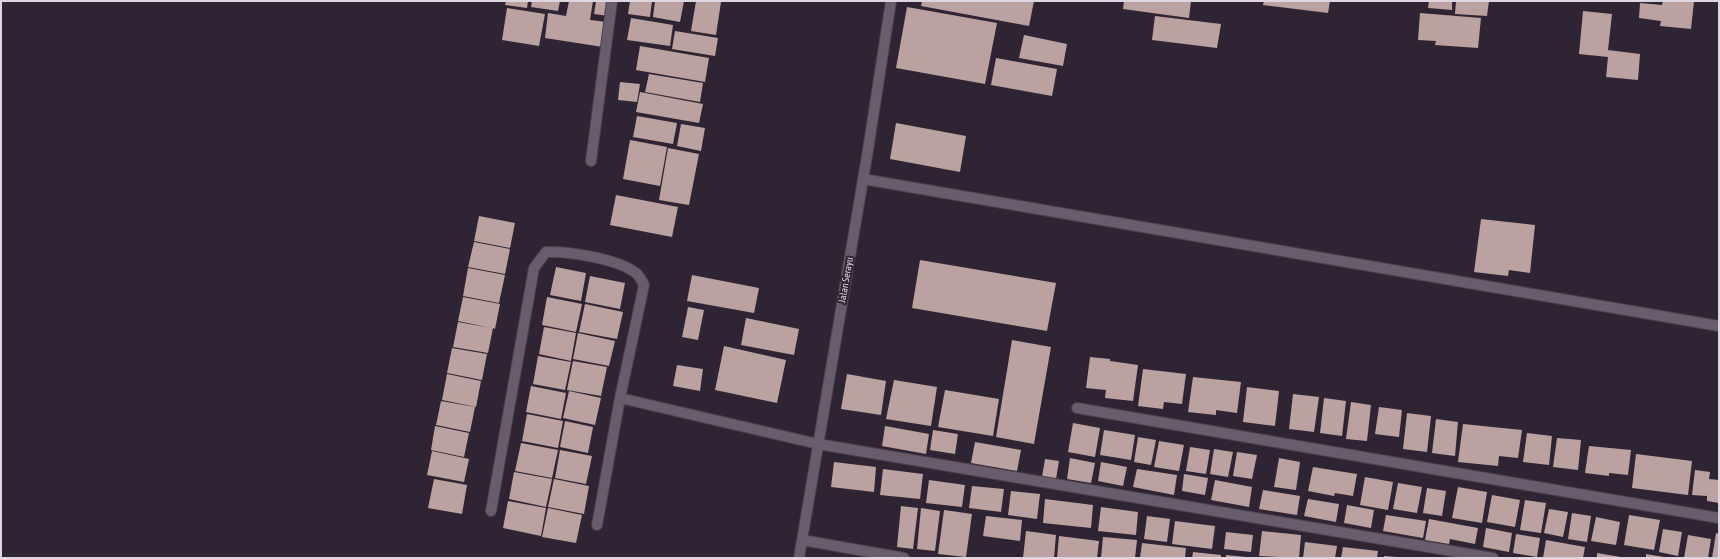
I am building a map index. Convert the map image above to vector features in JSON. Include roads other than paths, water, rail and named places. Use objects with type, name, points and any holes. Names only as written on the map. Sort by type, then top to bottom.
[{"type":"street","points":[[591,161],[612,1]]},
{"type":"street","name":"Jalan Serayu","points":[[798,558],[863,179],[891,1]]},
{"type":"street","points":[[863,179],[1719,326]]},
{"type":"street","points":[[490,511],[534,268],[546,252],[591,256],[628,268],[638,275],[644,285],[620,398],[597,525]]},
{"type":"street","points":[[620,398],[818,444],[1493,558]]},
{"type":"street","points":[[1077,408],[1719,518]]},
{"type":"street","points":[[802,540],[904,558]]}]
